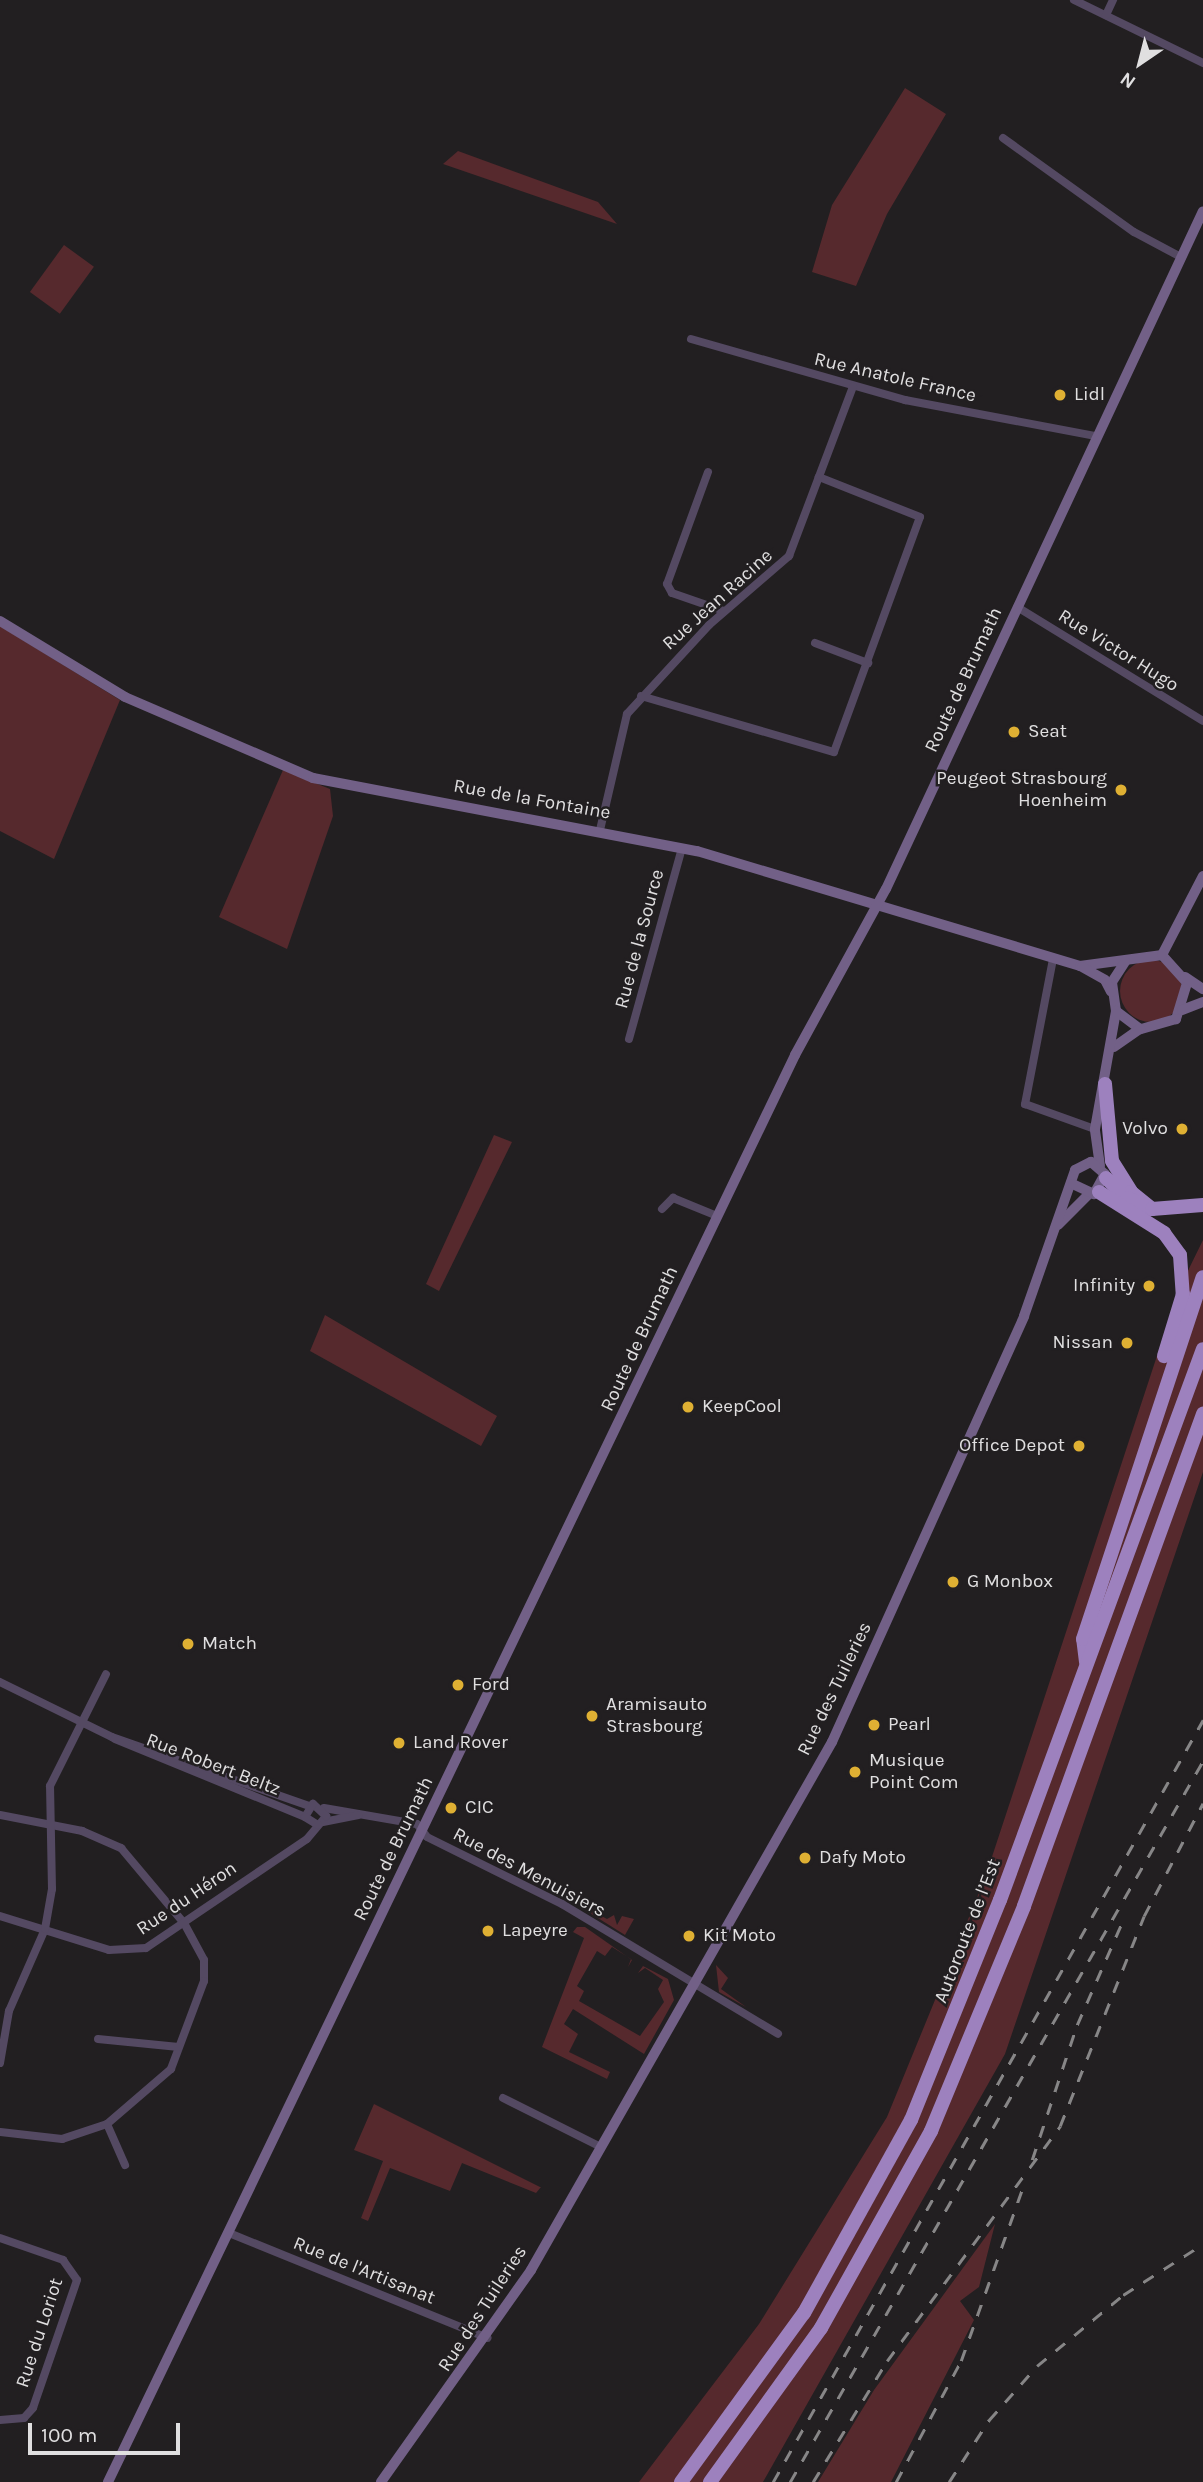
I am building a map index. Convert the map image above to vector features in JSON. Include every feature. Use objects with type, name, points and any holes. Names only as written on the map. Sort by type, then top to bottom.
[{"type":"highway","points":[[1105,1084],[1112,1161],[1131,1192],[1152,1209]]},
{"type":"highway","points":[[1098,1183],[1152,1209],[1203,1205]]},
{"type":"highway","points":[[1098,1183],[1164,1233],[1184,1263],[1183,1294],[1155,1408]]},
{"type":"highway","points":[[1087,1666],[1083,1639],[1155,1408],[1203,1277]]},
{"type":"highway","name":"Autoroute de l’Est","points":[[681,2482],[804,2313],[911,2120],[1087,1666],[1203,1349]]},
{"type":"highway","points":[[710,2482],[821,2328],[931,2131],[1024,1906],[1203,1414]]},
{"type":"street","points":[[1073,0],[1203,63]]},
{"type":"street","points":[[1106,15],[1113,0]]},
{"type":"street","points":[[1003,138],[1134,232],[1179,256]]},
{"type":"street","name":"Route de Brumath","points":[[108,2482],[717,1216],[877,906],[1179,256],[1203,211]]},
{"type":"street","name":"Rue Anatole France","points":[[691,338],[853,387],[1095,436]]},
{"type":"street","name":"Rue Jean Racine","points":[[600,830],[618,737],[641,695],[724,611],[789,556],[853,387]]},
{"type":"street","points":[[708,472],[667,584],[672,593],[724,611]]},
{"type":"street","points":[[641,695],[834,752],[920,517],[819,477]]},
{"type":"street","name":"Rue Victor Hugo","points":[[1017,607],[1203,721]]},
{"type":"street","name":"Rue de la Fontaine","points":[[0,621],[125,697],[313,778],[600,830],[682,848],[1080,966],[1105,980],[1111,993]]},
{"type":"street","points":[[815,643],[867,663]]},
{"type":"street","name":"Rue de la Source","points":[[629,1039],[682,848]]},
{"type":"street","points":[[1203,876],[1162,955],[1184,977],[1203,989]]},
{"type":"street","name":"Rue de la Fontaine","points":[[1080,966],[1162,955]]},
{"type":"street","points":[[1053,959],[1025,1104],[1095,1134]]},
{"type":"street","points":[[1125,961],[1111,993],[1116,1011],[1140,1029]]},
{"type":"street","points":[[1182,1010],[1184,977]]},
{"type":"street","points":[[1114,1047],[1140,1029],[1167,1026],[1182,1010],[1203,1002]]},
{"type":"street","name":"Rue des Tuileries","points":[[381,2482],[487,2338],[601,2147],[832,1742],[961,1461],[1095,1134],[1114,1047],[1116,1011]]},
{"type":"street","name":"Rue des Tuileries","points":[[1058,1225],[1098,1183],[1095,1134]]},
{"type":"street","points":[[1082,1163],[1098,1183]]},
{"type":"street","points":[[1073,1184],[1098,1183]]},
{"type":"street","points":[[662,1209],[673,1198],[717,1216]]},
{"type":"street","points":[[0,2063],[9,2011],[45,1929],[54,1826],[50,1786],[107,1674]]},
{"type":"street","name":"Rue Robert Beltz","points":[[0,1682],[81,1724],[306,1819],[320,1824],[358,1815]]},
{"type":"street","name":"Rue Robert Beltz","points":[[112,1737],[309,1806],[410,1822],[422,1831]]},
{"type":"street","points":[[299,1842],[309,1806]]},
{"type":"street","points":[[320,1824],[324,1808]]},
{"type":"street","points":[[0,1815],[54,1826],[121,1848],[184,1923],[204,1960],[204,1981],[179,2048],[155,2087],[107,2124],[62,2139],[0,2132]]},
{"type":"street","name":"Rue du Héron","points":[[0,1916],[130,1951],[184,1923],[299,1842],[320,1824]]},
{"type":"street","name":"Rue des Menuisiers","points":[[422,1831],[562,1904],[694,1986],[778,2034]]},
{"type":"street","points":[[98,2039],[179,2048]]},
{"type":"street","points":[[503,2098],[601,2147]]},
{"type":"street","points":[[107,2124],[125,2165]]},
{"type":"street","name":"Rue de l'Artisanat","points":[[229,2233],[487,2338]]},
{"type":"street","name":"Rue du Loriot","points":[[0,2238],[63,2260],[77,2280],[33,2408],[24,2418],[0,2420]]},
{"type":"shaded area","points":[[905,88],[946,114],[887,214],[856,286],[812,272],[832,205]]},
{"type":"shaded area","points":[[458,151],[598,202],[617,224],[443,164]]},
{"type":"shaded area","points":[[64,245],[94,267],[60,314],[30,292]]},
{"type":"shaded area","points":[[0,626],[120,700],[54,859],[0,831]]},
{"type":"shaded area","points":[[283,770],[330,789],[333,816],[287,949],[219,917]]},
{"type":"shaded area","points":[[1151,960],[1163,962],[1173,969],[1180,979],[1180,1003],[1173,1013],[1163,1020],[1151,1022],[1139,1020],[1129,1013],[1122,1003],[1120,991],[1122,979],[1129,969],[1139,962]]},
{"type":"shaded area","points":[[494,1135],[512,1142],[439,1291],[426,1284]]},
{"type":"shaded area","points":[[1203,1240],[1203,1472],[1005,2054],[763,2482],[639,2482],[759,2324],[887,2117],[985,1878],[1179,1289]]},
{"type":"shaded area","points":[[325,1315],[497,1416],[481,1446],[310,1351]]},
{"type":"shaded area","points":[[583,1898],[580,1905],[590,1910],[594,1904],[594,1912],[607,1919],[614,1915],[617,1925],[622,1916],[634,1919],[625,1935],[574,1903]]},
{"type":"shaded area","points":[[577,1927],[585,1927],[627,1956],[612,1947],[605,1956],[597,1951],[577,1986],[584,1991],[579,2001],[640,2036],[664,2002],[658,1989],[663,1980],[645,1968],[638,1973],[643,1966],[668,1979],[674,2000],[644,2054],[573,2009],[564,2024],[578,2034],[569,2052],[610,2072],[607,2079],[542,2047],[584,1938],[573,1932]]},
{"type":"shaded area","points":[[716,1965],[728,1978],[721,1989],[746,2007],[719,1992]]},
{"type":"shaded area","points":[[374,2104],[541,2187],[536,2193],[462,2163],[450,2191],[390,2168],[368,2221],[361,2218],[383,2161],[354,2150]]},
{"type":"shaded area","points":[[995,2224],[979,2287],[960,2301],[974,2320],[891,2482],[818,2482],[874,2390]]},
{"type":"railway","points":[[773,2482],[1203,1720]]},
{"type":"railway","points":[[790,2482],[1203,1761]]},
{"type":"railway","points":[[813,2482],[887,2361],[1060,2126],[1144,1916],[1203,1803]]},
{"type":"railway","points":[[1032,2160],[1077,2025],[1121,1925]]},
{"type":"railway","points":[[896,2482],[961,2361],[1023,2187]]},
{"type":"railway","points":[[949,2482],[989,2420],[1037,2366],[1123,2295],[1203,2244]]},
{"type":"place","name":"Lidl","points":[[1060,395]]},
{"type":"place","name":"Seat","points":[[1014,732]]},
{"type":"place","name":"Peugeot Strasbourg Hoenheim","points":[[1121,790]]},
{"type":"place","name":"Volvo","points":[[1182,1129]]},
{"type":"place","name":"Infinity","points":[[1149,1286]]},
{"type":"place","name":"Nissan","points":[[1127,1343]]},
{"type":"place","name":"KeepCool","points":[[688,1407]]},
{"type":"place","name":"Office Depot","points":[[1079,1446]]},
{"type":"place","name":"G Monbox","points":[[953,1582]]},
{"type":"place","name":"Match","points":[[188,1644]]},
{"type":"place","name":"Ford","points":[[458,1685]]},
{"type":"place","name":"Aramisauto Strasbourg","points":[[592,1716]]},
{"type":"place","name":"Pearl","points":[[874,1725]]},
{"type":"place","name":"Land Rover","points":[[399,1743]]},
{"type":"place","name":"Musique Point Com","points":[[855,1772]]},
{"type":"place","name":"CIC","points":[[451,1808]]},
{"type":"place","name":"Dafy Moto","points":[[805,1858]]},
{"type":"place","name":"Lapeyre","points":[[488,1931]]},
{"type":"place","name":"Kit Moto","points":[[689,1936]]}]
